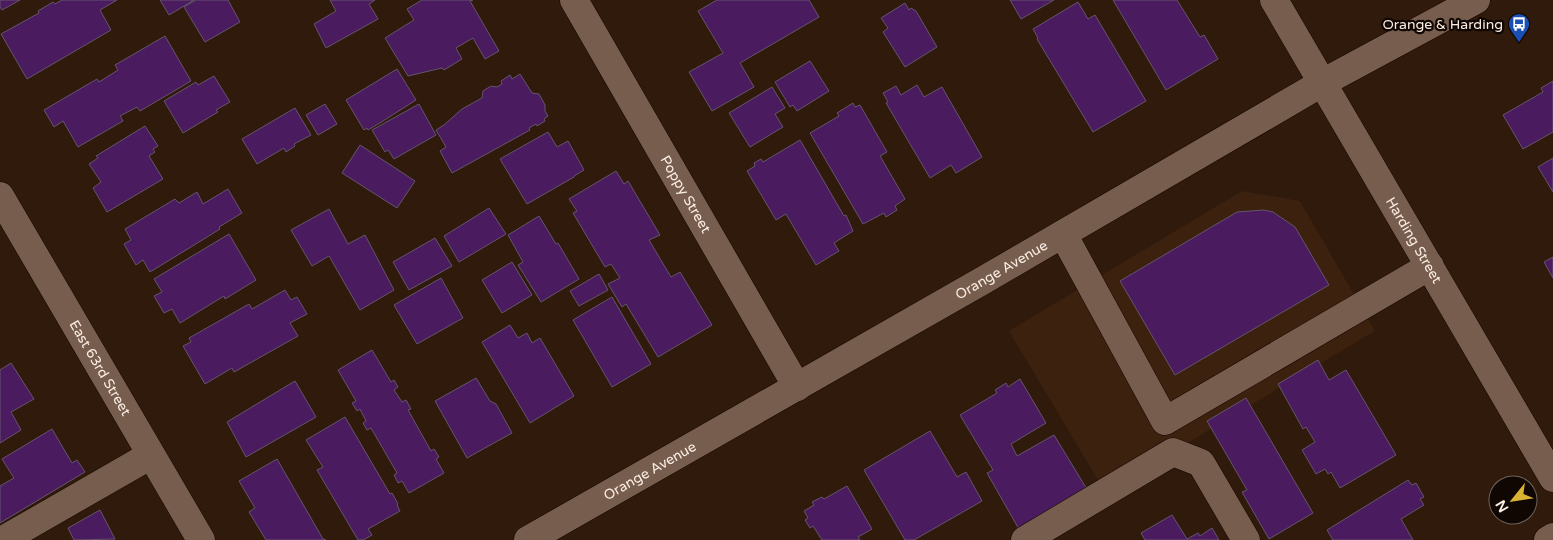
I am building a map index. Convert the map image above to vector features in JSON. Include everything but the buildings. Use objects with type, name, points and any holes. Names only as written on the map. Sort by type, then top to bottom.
[{"type":"street","name":"Poppy Street","points":[[574,0],[797,387]]},
{"type":"street","name":"Harding Street","points":[[1274,0],[1553,478]]},
{"type":"street","name":"Orange Avenue","points":[[528,540],[1063,234],[1322,83],[1476,0]]},
{"type":"street","name":"East 63rd Street","points":[[0,196],[201,540]]},
{"type":"street","points":[[1063,234],[1165,421],[1430,266]]},
{"type":"street","points":[[1025,540],[1173,452],[1201,462],[1246,540]]},
{"type":"street","points":[[3,540],[151,455]]},
{"type":"street","points":[[1548,540],[1553,537]]},
{"type":"shaded area","points":[[1242,191],[1300,201],[1375,331],[1105,492],[1009,331]]},
{"type":"place","name":"Orange & Harding","points":[[1519,43]]}]
